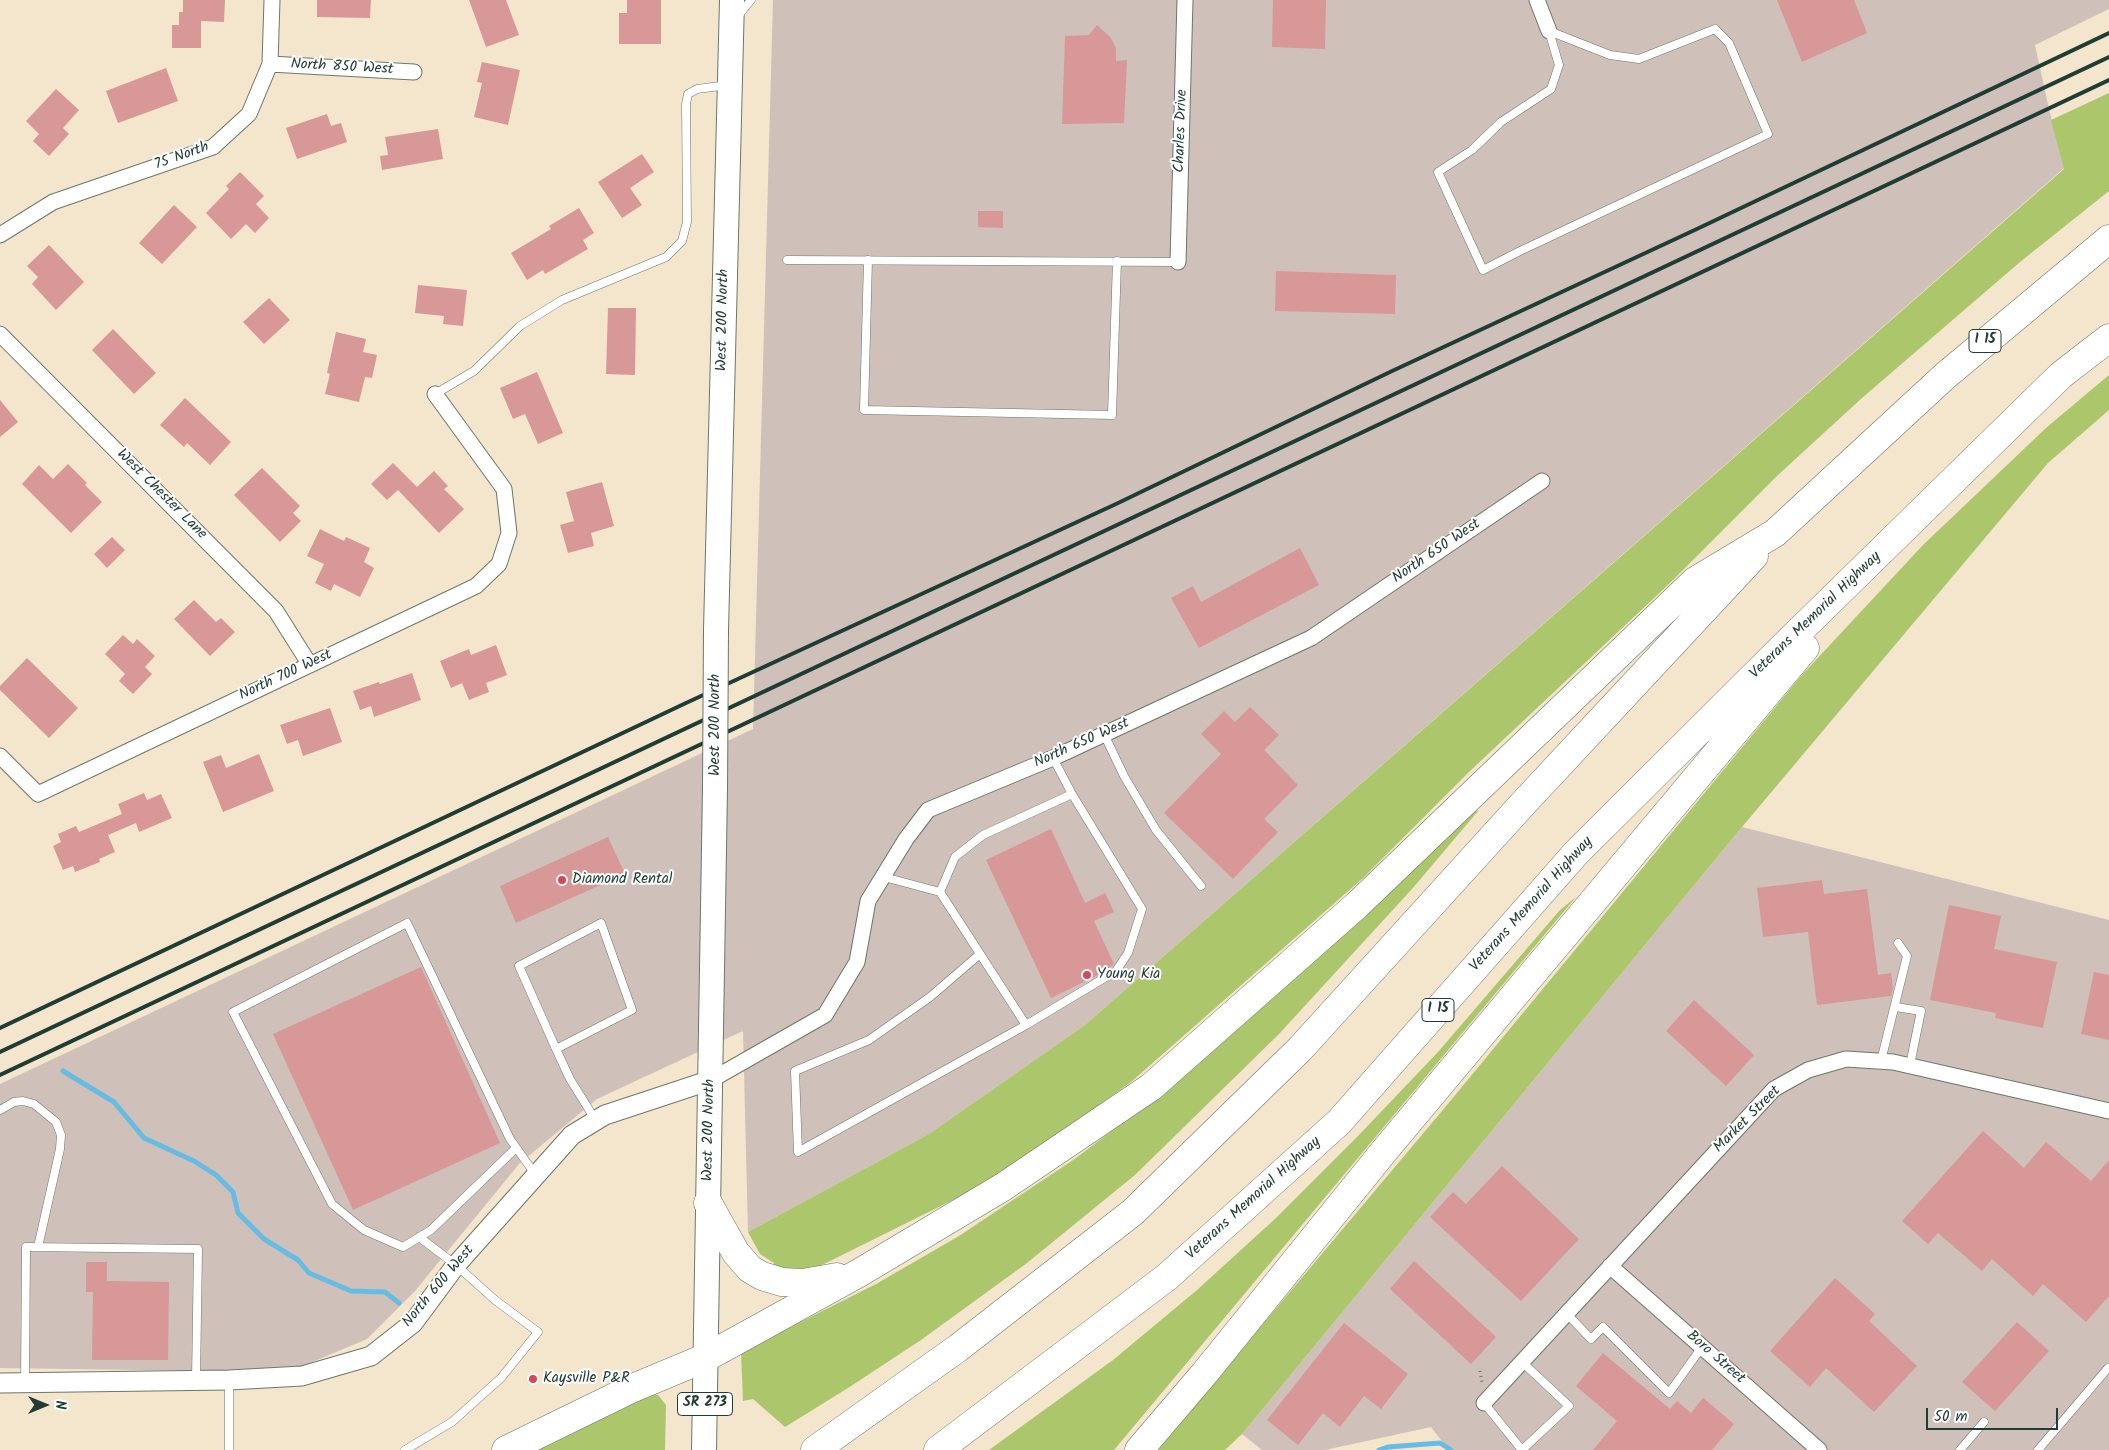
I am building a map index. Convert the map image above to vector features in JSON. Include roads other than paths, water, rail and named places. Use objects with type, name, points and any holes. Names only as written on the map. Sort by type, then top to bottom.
[{"type":"highway","name":"I 15","points":[[815,1450],[958,1348],[1133,1212],[1300,1049],[1520,807],[1775,533],[1864,449],[1993,334],[2109,239]]},
{"type":"highway","name":"Veterans Memorial Highway","points":[[938,1450],[1167,1278],[1339,1122],[1577,852],[2061,376],[2109,338]]},
{"type":"highway","points":[[1139,1450],[1204,1374],[1392,1142],[1902,531]]},
{"type":"highway","points":[[506,1450],[633,1388],[705,1358],[859,1274],[1002,1187],[1151,1087],[1357,904],[1695,581],[1775,533]]},
{"type":"highway","points":[[708,1203],[736,1253],[750,1269],[762,1276],[782,1282],[803,1283],[859,1274]]},
{"type":"main road","name":"West 200 North","points":[[704,1450],[711,1080],[716,630],[732,0]]},
{"type":"street","name":"75 North","points":[[0,235],[53,202],[213,146],[249,114],[270,64],[272,0]]},
{"type":"street","name":"Charles Drive","points":[[1178,262],[1185,0]]},
{"type":"street","points":[[1537,0],[1549,31]]},
{"type":"street","name":"North 850 West","points":[[270,64],[414,72]]},
{"type":"street","name":"West Chester Lane","points":[[0,334],[276,611],[310,665]]},
{"type":"street","name":"North 700 West","points":[[0,756],[38,794],[476,586],[499,564],[509,533],[504,489],[435,394]]},
{"type":"street","name":"North 650 West","points":[[711,1080],[825,1016],[857,962],[868,901],[906,839],[928,810],[1053,758],[1311,638],[1542,481]]},
{"type":"street","name":"Market Street","points":[[1484,1403],[1774,1089],[1808,1070],[1846,1059],[1881,1061],[1910,1065],[2109,1111]]},
{"type":"street","name":"North 600 West","points":[[0,1384],[229,1380],[302,1376],[371,1356],[413,1323],[456,1266],[536,1174],[572,1136],[605,1115],[711,1080]]},
{"type":"street","name":"Boro Street","points":[[1610,1266],[1819,1450]]},
{"type":"lane","points":[[732,23],[751,0]]},
{"type":"lane","points":[[1714,29],[1729,43],[1768,134],[1483,270],[1438,172],[1472,150],[1501,122],[1551,89],[1559,65],[1549,31],[1610,55],[1640,59],[1714,29]]},
{"type":"lane","points":[[435,394],[474,372],[520,326],[562,300],[666,257],[682,241],[687,222],[686,104],[688,94],[697,89],[730,84]]},
{"type":"lane","points":[[787,260],[1178,262]]},
{"type":"lane","points":[[868,260],[864,410],[1112,415],[1117,262]]},
{"type":"lane","points":[[1104,734],[1124,776],[1156,830],[1201,886]]},
{"type":"lane","points":[[980,954],[930,997],[869,1040],[795,1071],[798,1152],[1026,1025],[1116,971],[1128,953],[1142,909],[1072,794],[1053,758]]},
{"type":"lane","points":[[940,892],[955,857],[983,835],[1072,794]]},
{"type":"lane","points":[[884,877],[940,892],[1026,1025]]},
{"type":"lane","points":[[516,1148],[431,1230],[403,1247],[364,1230],[332,1204],[233,1012],[407,923],[510,1139],[536,1174]]},
{"type":"lane","points":[[556,1049],[632,1010],[601,923],[519,966],[556,1049],[570,1079],[596,1121]]},
{"type":"lane","points":[[1881,1061],[1896,1007],[1907,956],[1898,943]]},
{"type":"lane","points":[[1896,1007],[1921,1012],[1910,1065]]},
{"type":"lane","points":[[0,1110],[14,1102],[23,1101],[34,1104],[56,1122],[60,1135],[60,1149],[38,1247]]},
{"type":"lane","points":[[405,1450],[452,1422],[501,1378],[538,1332],[495,1300],[420,1237]]},
{"type":"lane","points":[[25,1383],[26,1247],[198,1249],[196,1380]]},
{"type":"lane","points":[[1566,1314],[1591,1339],[1603,1327],[1669,1393],[1702,1347]]},
{"type":"lane","points":[[1484,1403],[1522,1450],[1570,1406],[1522,1362]]},
{"type":"lane","points":[[2038,1450],[2108,1368]]},
{"type":"lane","points":[[229,1380],[229,1450]]},
{"type":"lane","points":[[1960,1450],[1984,1422]]},
{"type":"waterway","points":[[63,1071],[114,1102],[144,1138],[194,1161],[216,1175],[233,1192],[238,1213],[264,1239],[298,1260],[309,1273],[351,1291],[385,1292],[399,1303]]},
{"type":"waterway","points":[[1379,1450],[1388,1447],[1440,1443],[1451,1450]]},
{"type":"railway","points":[[0,1028],[686,703],[1116,504],[1390,372],[1699,228],[2109,33]]},
{"type":"railway","points":[[0,1052],[2109,57]]},
{"type":"railway","points":[[0,1075],[2109,80]]},
{"type":"place","name":"Diamond Rental","points":[[562,880]]},
{"type":"place","name":"Young Kia","points":[[1087,975]]},
{"type":"place","name":"Kaysville P&R","points":[[533,1379]]}]
